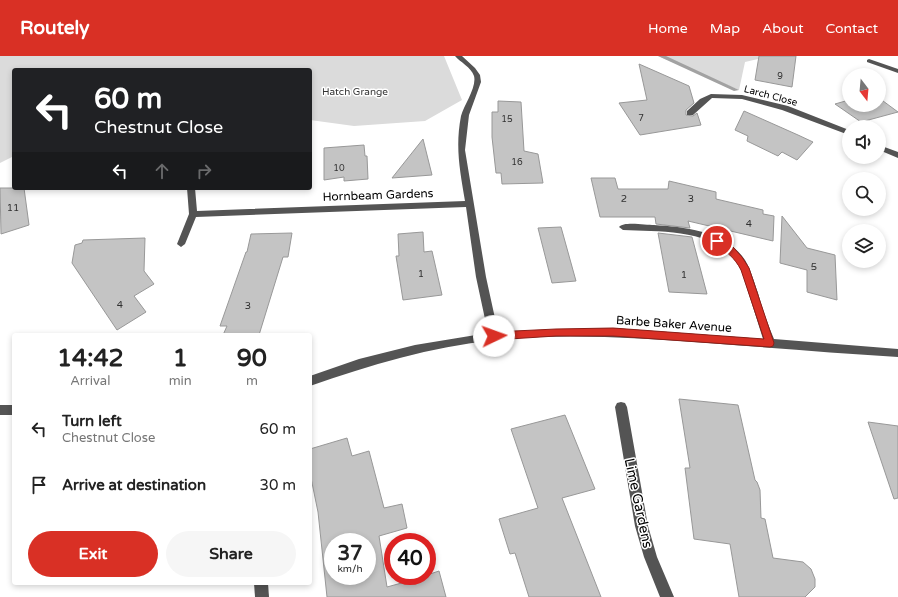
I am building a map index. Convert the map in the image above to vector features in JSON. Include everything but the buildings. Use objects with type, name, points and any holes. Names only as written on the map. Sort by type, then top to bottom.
[{"type":"street","points":[[458,56],[473,69],[478,82],[465,115],[461,150],[468,204],[485,300],[494,336]]},
{"type":"street","points":[[869,61],[898,71]]},
{"type":"street","name":"Larch Close","points":[[690,113],[702,100],[711,96],[742,97],[785,108],[842,131]]},
{"type":"street","points":[[886,150],[898,155]]},
{"type":"street","points":[[181,244],[193,214],[191,190]]},
{"type":"street","name":"Hornbeam Gardens","points":[[193,214],[468,204]]},
{"type":"street","points":[[623,227],[684,231],[717,241],[730,249],[746,270],[770,343]]},
{"type":"street","name":"Barbe Baker Avenue","points":[[312,380],[359,364],[415,349],[494,336],[556,332],[613,332],[898,353]]},
{"type":"street","name":"Lime Gardens","points":[[621,407],[627,433],[632,478],[640,518],[653,564],[667,597]]},
{"type":"street","points":[[0,410],[12,410]]},
{"type":"street","points":[[261,585],[262,597]]},
{"type":"green space","name":"Hatch Grange","points":[[0,56],[444,56],[462,100],[425,121],[354,126],[312,120],[312,68],[12,68],[12,157],[0,163]]},
{"type":"green space","points":[[658,56],[759,56],[758,59],[745,62],[739,90]]},
{"type":"waterway","points":[[661,56],[736,90]]},
{"type":"route","points":[[494,336],[556,332],[613,332],[770,343],[746,270],[730,249],[717,241]]}]
